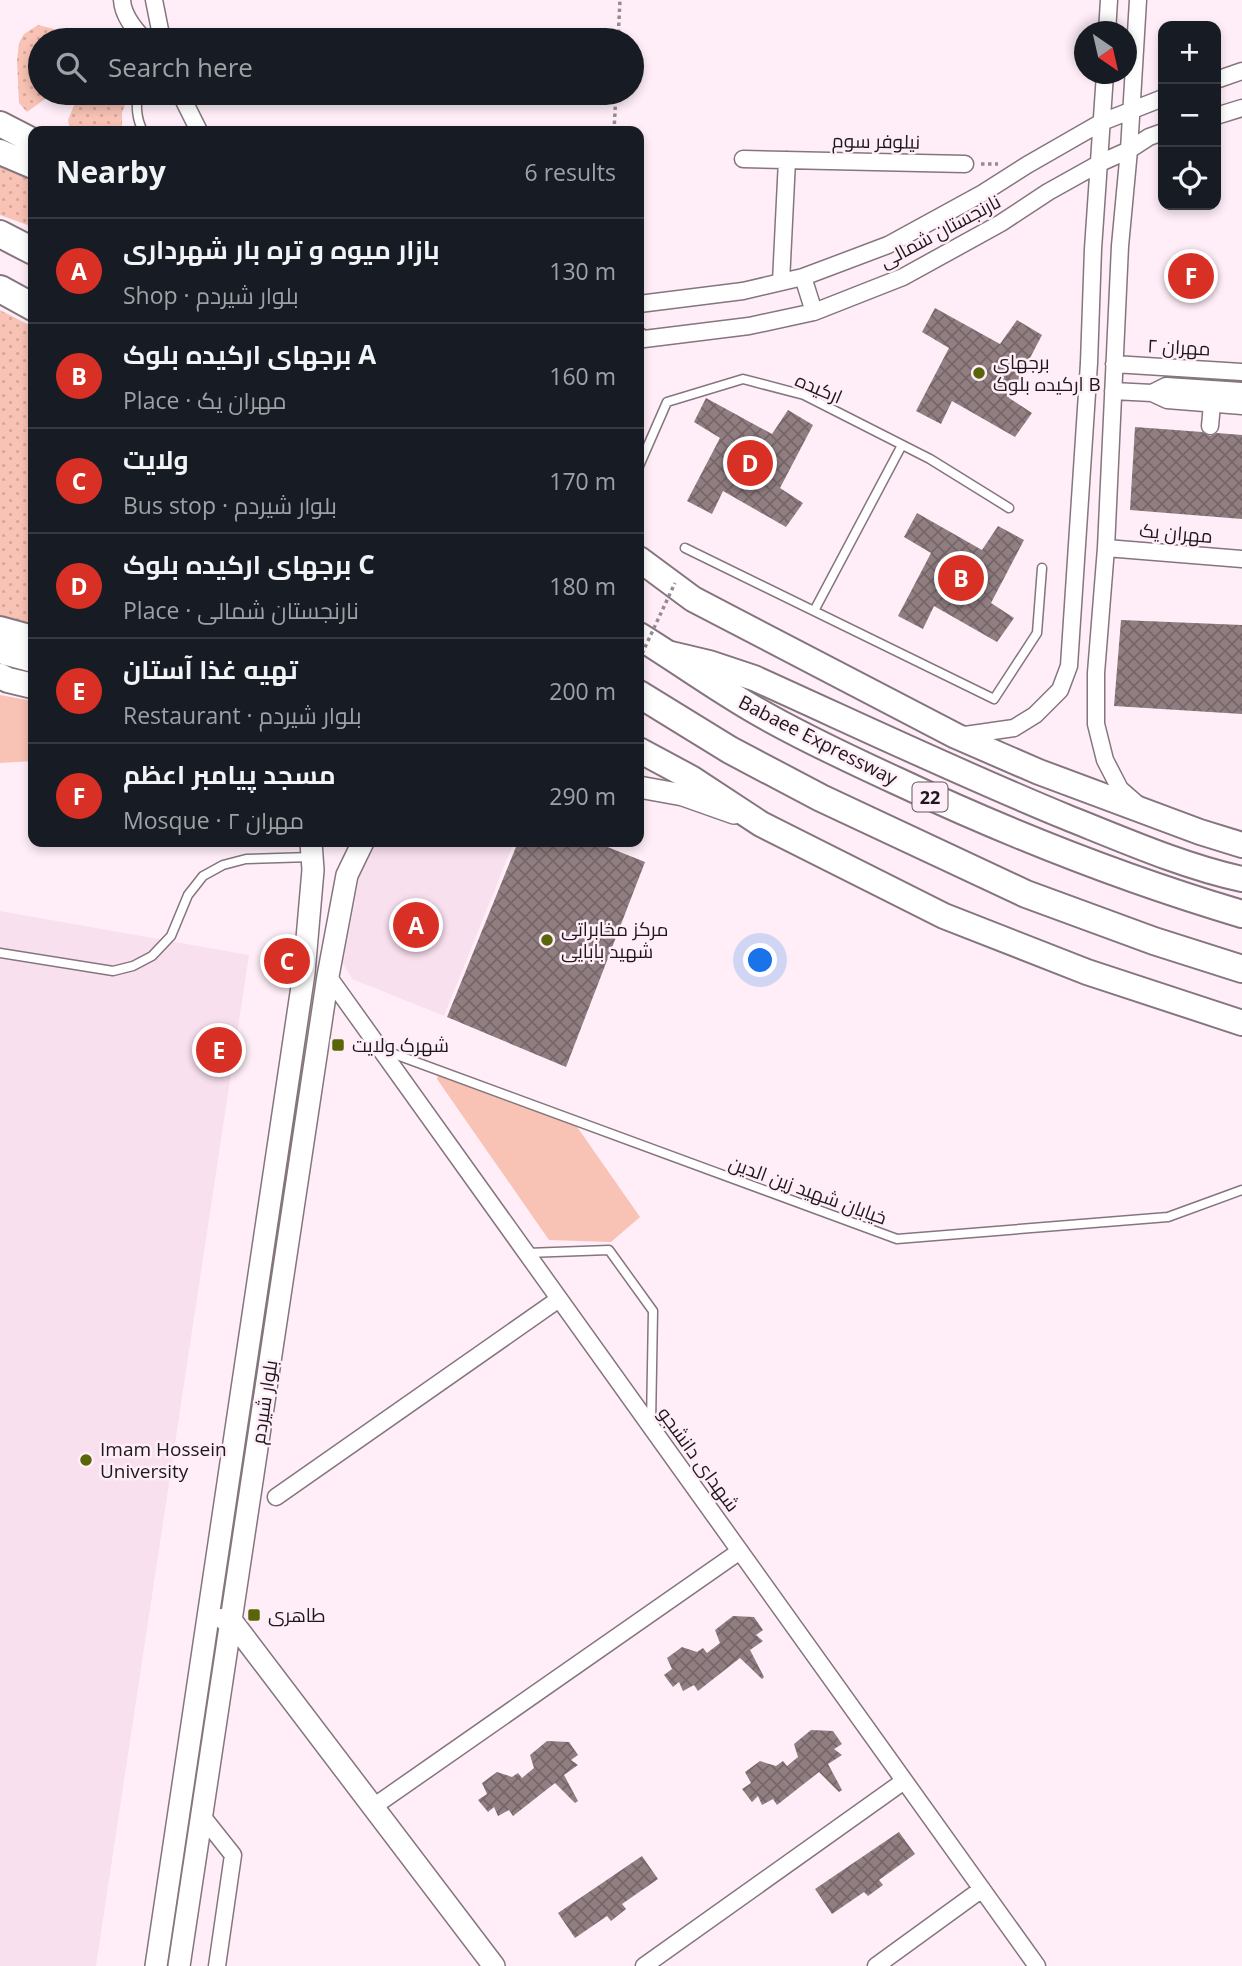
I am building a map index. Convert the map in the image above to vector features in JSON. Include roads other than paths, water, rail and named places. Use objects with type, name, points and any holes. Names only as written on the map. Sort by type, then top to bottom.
[{"type":"highway","points":[[0,289],[28,304]]},
{"type":"highway","name":"Babaee Expressway","points":[[644,639],[754,709],[842,756],[952,807],[1171,893],[1242,914]]},
{"type":"highway","name":"22","points":[[644,697],[730,750],[821,798],[1026,894],[1154,941],[1242,969]]},
{"type":"main road","points":[[0,124],[28,138]]},
{"type":"main road","points":[[0,152],[28,164]]},
{"type":"main road","points":[[644,560],[693,599],[956,736],[1039,772],[1242,845]]},
{"type":"main road","points":[[0,629],[28,637]]},
{"type":"main road","points":[[0,651],[28,659]]},
{"type":"main road","points":[[666,653],[709,663],[754,678],[1019,798],[1196,866],[1242,879]]},
{"type":"main road","points":[[3,678],[28,685]]},
{"type":"main road","points":[[644,753],[691,778],[761,824]]},
{"type":"main road","points":[[644,788],[683,795],[761,824],[944,916],[1087,972],[1242,1023]]},
{"type":"main road","name":"بلوار شیردم","points":[[180,1966],[328,976],[362,847]]},
{"type":"main road","points":[[312,856],[325,864],[341,867],[352,880]]},
{"type":"main road","name":"بلوار شیردم","points":[[156,1966],[304,973],[312,856]]},
{"type":"main road","points":[[1203,1010],[1242,1015]]},
{"type":"main road","points":[[208,1616],[231,1620],[494,1966]]},
{"type":"street","points":[[122,0],[123,10],[134,28]]},
{"type":"street","points":[[154,0],[160,28]]},
{"type":"street","points":[[1108,21],[1109,0]]},
{"type":"street","points":[[1138,0],[1120,246],[1107,548],[1097,673],[1097,724],[1105,760],[1120,789],[1147,812]]},
{"type":"street","points":[[1221,78],[1242,71]]},
{"type":"street","points":[[956,736],[1014,728],[1035,715],[1060,690],[1069,666],[1104,84]]},
{"type":"street","name":"نارنجستان شمالی","points":[[644,303],[743,291],[803,277],[888,245],[983,193],[1102,122],[1158,100]]},
{"type":"street","points":[[186,105],[196,126]]},
{"type":"street","points":[[1221,114],[1242,108]]},
{"type":"street","name":"نارنجستان شمالی","points":[[644,339],[749,326],[814,312],[903,277],[1001,223],[1048,192],[1158,134]]},
{"type":"street","name":"نیلوفر سوم","points":[[743,159],[965,164]]},
{"type":"street","points":[[781,282],[787,160]]},
{"type":"street","points":[[803,277],[814,312]]},
{"type":"street","name":"مهران ۲","points":[[1114,364],[1242,372]]},
{"type":"street","points":[[1113,391],[1152,393],[1167,400],[1227,405]]},
{"type":"street","points":[[1210,426],[1242,391]]},
{"type":"street","points":[[1082,463],[1110,464]]},
{"type":"street","name":"مهران یک","points":[[1107,548],[1242,559]]},
{"type":"street","points":[[1069,666],[1097,673]]},
{"type":"street","name":"شهدای دانشجو","points":[[328,976],[1037,1966]]},
{"type":"street","points":[[276,1497],[559,1299]]},
{"type":"street","points":[[373,1807],[740,1551]]},
{"type":"street","points":[[643,1966],[904,1780]]},
{"type":"street","points":[[202,1816],[233,1855],[216,1966]]},
{"type":"street","points":[[876,1966],[982,1889]]},
{"type":"lane","points":[[137,105],[141,126]]},
{"type":"lane","name":"ارکیده","points":[[644,455],[667,402],[743,379],[804,395],[930,459],[1009,508]]},
{"type":"lane","points":[[814,611],[902,445]]},
{"type":"lane","points":[[685,548],[993,699],[1037,633],[1042,568]]},
{"type":"lane","points":[[0,953],[113,971],[133,966],[152,956],[171,936],[188,895],[203,876],[223,865],[246,859],[312,856]]},
{"type":"lane","name":"خیابان شهید زین الدین","points":[[380,1048],[897,1239],[1168,1217],[1242,1190]]},
{"type":"lane","points":[[526,1253],[609,1250],[653,1311],[650,1427]]},
{"type":"place","name":"مسجد پیامبر اعظم","points":[[1191,276]]},
{"type":"place","name":"برجهای ارکیده بلوک B","points":[[979,373]]},
{"type":"place","name":"برجهای ارکیده بلوک C","points":[[750,463]]},
{"type":"place","name":"برجهای ارکیده بلوک A","points":[[961,578]]},
{"type":"place","name":"بازار میوه و تره بار شهرداری","points":[[416,925]]},
{"type":"place","name":"مرکز مخابراتی شهید بابایی","points":[[547,940]]},
{"type":"place","name":"ولایت","points":[[287,961]]},
{"type":"place","name":"شهرک ولایت","points":[[338,1045]]},
{"type":"place","name":"تهیه غذا آستان","points":[[219,1050]]},
{"type":"place","name":"Imam Hossein University","points":[[86,1460]]},
{"type":"place","name":"طاهری","points":[[254,1615]]}]
